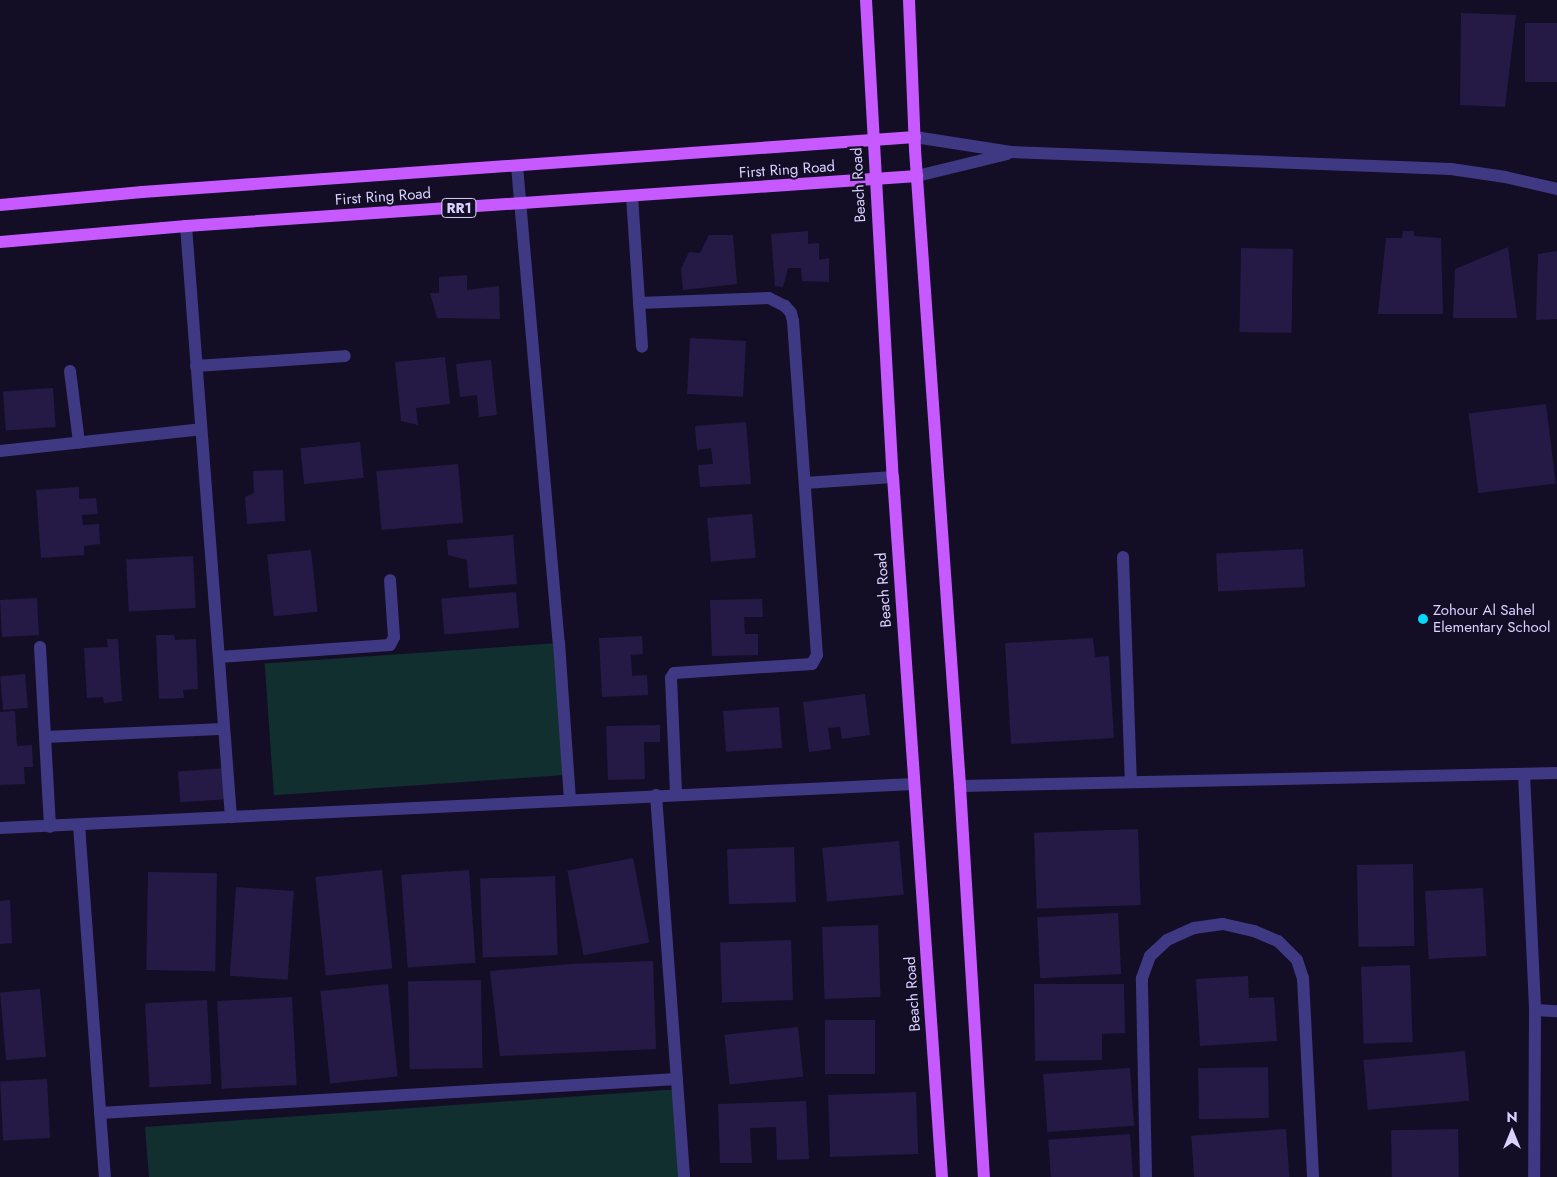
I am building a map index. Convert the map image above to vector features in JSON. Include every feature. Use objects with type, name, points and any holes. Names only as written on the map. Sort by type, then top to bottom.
[{"type":"main road","name":"Beach Road","points":[[866,0],[874,180],[893,477],[942,1177]]},
{"type":"main road","points":[[909,0],[917,176],[960,786],[984,1177]]},
{"type":"main road","name":"First Ring Road","points":[[0,205],[152,191],[872,142],[915,137]]},
{"type":"main road","name":"First Ring Road","points":[[0,242],[186,226],[917,176]]},
{"type":"street","points":[[915,137],[1011,152],[1451,169],[1505,177],[1557,189]]},
{"type":"street","points":[[917,176],[1011,152]]},
{"type":"street","points":[[517,166],[559,643],[570,800]]},
{"type":"street","points":[[632,196],[642,347]]},
{"type":"street","points":[[186,226],[231,817]]},
{"type":"street","points":[[639,303],[769,298],[785,306],[792,313],[794,321],[817,655],[812,664],[674,673],[671,678],[676,794]]},
{"type":"street","points":[[196,366],[345,356]]},
{"type":"street","points":[[70,371],[79,442]]},
{"type":"street","points":[[0,451],[201,428]]},
{"type":"street","points":[[805,483],[893,477]]},
{"type":"street","points":[[1124,556],[1131,782]]},
{"type":"street","points":[[219,657],[390,645],[394,637],[390,580]]},
{"type":"street","points":[[40,647],[50,827]]},
{"type":"street","points":[[45,737],[224,729]]},
{"type":"street","points":[[960,786],[1557,773]]},
{"type":"street","points":[[1524,774],[1535,1010],[1534,1177]]},
{"type":"street","points":[[0,828],[914,784]]},
{"type":"street","points":[[656,795],[684,1177]]},
{"type":"street","points":[[79,825],[105,1177]]},
{"type":"street","points":[[1146,1177],[1142,978],[1150,956],[1167,940],[1194,928],[1223,924],[1254,931],[1278,941],[1297,960],[1304,978],[1313,1177]]},
{"type":"street","points":[[1535,1010],[1557,1011]]},
{"type":"street","points":[[100,1112],[677,1079]]},
{"type":"green space","points":[[559,643],[568,775],[274,795],[265,664]]},
{"type":"green space","points":[[679,1089],[685,1177],[149,1177],[145,1127]]},
{"type":"building","points":[[1461,13],[1516,15],[1505,107],[1460,105]]},
{"type":"building","points":[[1525,23],[1557,23],[1557,82],[1525,82]]},
{"type":"building","points":[[808,231],[808,244],[819,243],[819,260],[829,258],[829,282],[802,281],[801,268],[788,268],[783,287],[775,286],[771,234]]},
{"type":"building","points":[[1403,231],[1414,231],[1414,236],[1441,238],[1443,314],[1378,314],[1386,238],[1402,238]]},
{"type":"building","points":[[709,235],[733,235],[737,284],[683,290],[681,269],[689,252],[700,253]]},
{"type":"building","points":[[1508,247],[1517,318],[1453,318],[1455,269]]},
{"type":"building","points":[[1241,248],[1293,249],[1292,333],[1240,332]]},
{"type":"building","points":[[1557,251],[1557,319],[1536,320],[1538,254]]},
{"type":"building","points":[[467,275],[467,290],[499,286],[500,319],[437,318],[430,293],[439,293],[439,277]]},
{"type":"building","points":[[690,338],[746,341],[743,397],[687,394]]},
{"type":"building","points":[[445,357],[450,404],[416,408],[418,425],[401,421],[395,362]]},
{"type":"building","points":[[491,360],[497,415],[479,417],[477,395],[460,397],[456,364]]},
{"type":"building","points":[[53,388],[56,427],[6,430],[3,391]]},
{"type":"building","points":[[1546,404],[1556,483],[1478,493],[1469,414]]},
{"type":"building","points":[[746,422],[751,484],[700,487],[698,465],[713,464],[711,448],[697,450],[695,426]]},
{"type":"building","points":[[360,442],[364,478],[304,484],[300,448]]},
{"type":"building","points":[[458,464],[463,523],[381,530],[376,471]]},
{"type":"building","points":[[283,470],[285,521],[247,524],[245,497],[254,493],[253,471]]},
{"type":"building","points":[[79,487],[79,499],[96,498],[98,514],[82,515],[83,525],[99,524],[100,544],[84,546],[84,555],[41,558],[36,490]]},
{"type":"building","points":[[752,514],[756,558],[711,562],[707,518]]},
{"type":"building","points":[[513,535],[517,584],[469,588],[467,560],[448,555],[447,540]]},
{"type":"building","points":[[1303,549],[1305,587],[1218,592],[1216,554]]},
{"type":"building","points":[[311,550],[317,612],[274,616],[267,555]]},
{"type":"building","points":[[193,556],[196,608],[129,611],[126,560]]},
{"type":"building","points":[[516,592],[519,628],[444,634],[441,599]]},
{"type":"building","points":[[37,598],[39,635],[2,637],[0,600]]},
{"type":"building","points":[[762,599],[763,617],[744,617],[745,634],[758,634],[758,655],[712,656],[710,600]]},
{"type":"building","points":[[156,635],[174,635],[175,640],[196,639],[198,689],[183,690],[184,698],[159,699]]},
{"type":"building","points":[[642,636],[643,654],[631,655],[632,676],[647,675],[648,695],[602,697],[599,638]]},
{"type":"building","points":[[1093,638],[1095,657],[1109,656],[1114,738],[1011,744],[1005,643]]},
{"type":"building","points":[[107,639],[118,639],[122,701],[104,703],[103,697],[87,698],[84,648],[108,647]]},
{"type":"building","points":[[25,674],[28,708],[3,710],[0,676]]},
{"type":"building","points":[[865,694],[870,735],[842,739],[840,727],[828,728],[831,749],[809,752],[803,702]]},
{"type":"building","points":[[779,707],[782,748],[726,752],[723,711]]},
{"type":"building","points":[[15,711],[17,746],[32,745],[33,767],[24,767],[25,784],[0,785],[0,712]]},
{"type":"building","points":[[660,725],[660,742],[644,742],[645,779],[608,780],[606,726]]},
{"type":"building","points":[[227,768],[229,799],[180,802],[178,771]]},
{"type":"building","points":[[1138,829],[1141,905],[1037,909],[1034,833]]},
{"type":"building","points":[[899,841],[904,895],[827,902],[822,848]]},
{"type":"building","points":[[794,847],[796,902],[729,904],[727,849]]},
{"type":"building","points":[[633,858],[649,942],[584,955],[567,871]]},
{"type":"building","points":[[1413,864],[1414,946],[1358,947],[1357,865]]},
{"type":"building","points":[[382,870],[392,968],[326,975],[315,877]]},
{"type":"building","points":[[469,870],[475,963],[408,968],[401,875]]},
{"type":"building","points":[[148,872],[217,873],[215,971],[146,970]]},
{"type":"building","points":[[555,876],[558,955],[483,958],[480,879]]},
{"type":"building","points":[[236,887],[294,891],[288,980],[230,976]]},
{"type":"building","points":[[1483,888],[1487,956],[1429,959],[1425,891]]},
{"type":"building","points":[[10,900],[12,943],[0,944],[0,901]]},
{"type":"building","points":[[1118,913],[1121,974],[1040,978],[1037,917]]},
{"type":"building","points":[[878,925],[881,997],[825,999],[822,927]]},
{"type":"building","points":[[791,940],[793,1000],[722,1002],[720,942]]},
{"type":"building","points":[[653,961],[656,1049],[500,1056],[490,971],[571,964]]},
{"type":"building","points":[[1410,965],[1413,1042],[1364,1044],[1361,967]]},
{"type":"building","points":[[1248,976],[1249,998],[1274,997],[1277,1041],[1200,1046],[1196,979]]},
{"type":"building","points":[[481,980],[483,1068],[410,1069],[408,981]]},
{"type":"building","points":[[388,984],[398,1076],[330,1084],[320,991]]},
{"type":"building","points":[[1034,984],[1124,984],[1125,1033],[1102,1034],[1102,1060],[1035,1061]]},
{"type":"building","points":[[40,989],[46,1057],[6,1060],[0,992]]},
{"type":"building","points":[[292,997],[297,1085],[222,1089],[217,1001]]},
{"type":"building","points":[[207,1000],[211,1084],[149,1087],[145,1003]]},
{"type":"building","points":[[825,1020],[875,1020],[875,1074],[825,1074]]},
{"type":"building","points":[[798,1027],[803,1077],[730,1084],[724,1035]]},
{"type":"building","points":[[1465,1051],[1469,1101],[1368,1110],[1363,1060]]},
{"type":"building","points":[[1268,1067],[1269,1118],[1199,1119],[1198,1068]]},
{"type":"building","points":[[1130,1068],[1134,1126],[1047,1132],[1043,1074]]},
{"type":"building","points":[[47,1079],[50,1138],[3,1140],[0,1081]]},
{"type":"building","points":[[916,1092],[918,1154],[830,1157],[828,1095]]},
{"type":"building","points":[[806,1101],[809,1159],[777,1160],[776,1127],[750,1128],[752,1163],[720,1163],[718,1104]]},
{"type":"building","points":[[1286,1129],[1289,1177],[1194,1177],[1191,1136]]},
{"type":"building","points":[[1458,1129],[1459,1177],[1392,1177],[1391,1130]]},
{"type":"building","points":[[1130,1134],[1133,1177],[1051,1177],[1048,1140]]},
{"type":"place","name":"Zohour Al Sahel Elementary School","points":[[1423,619]]}]
